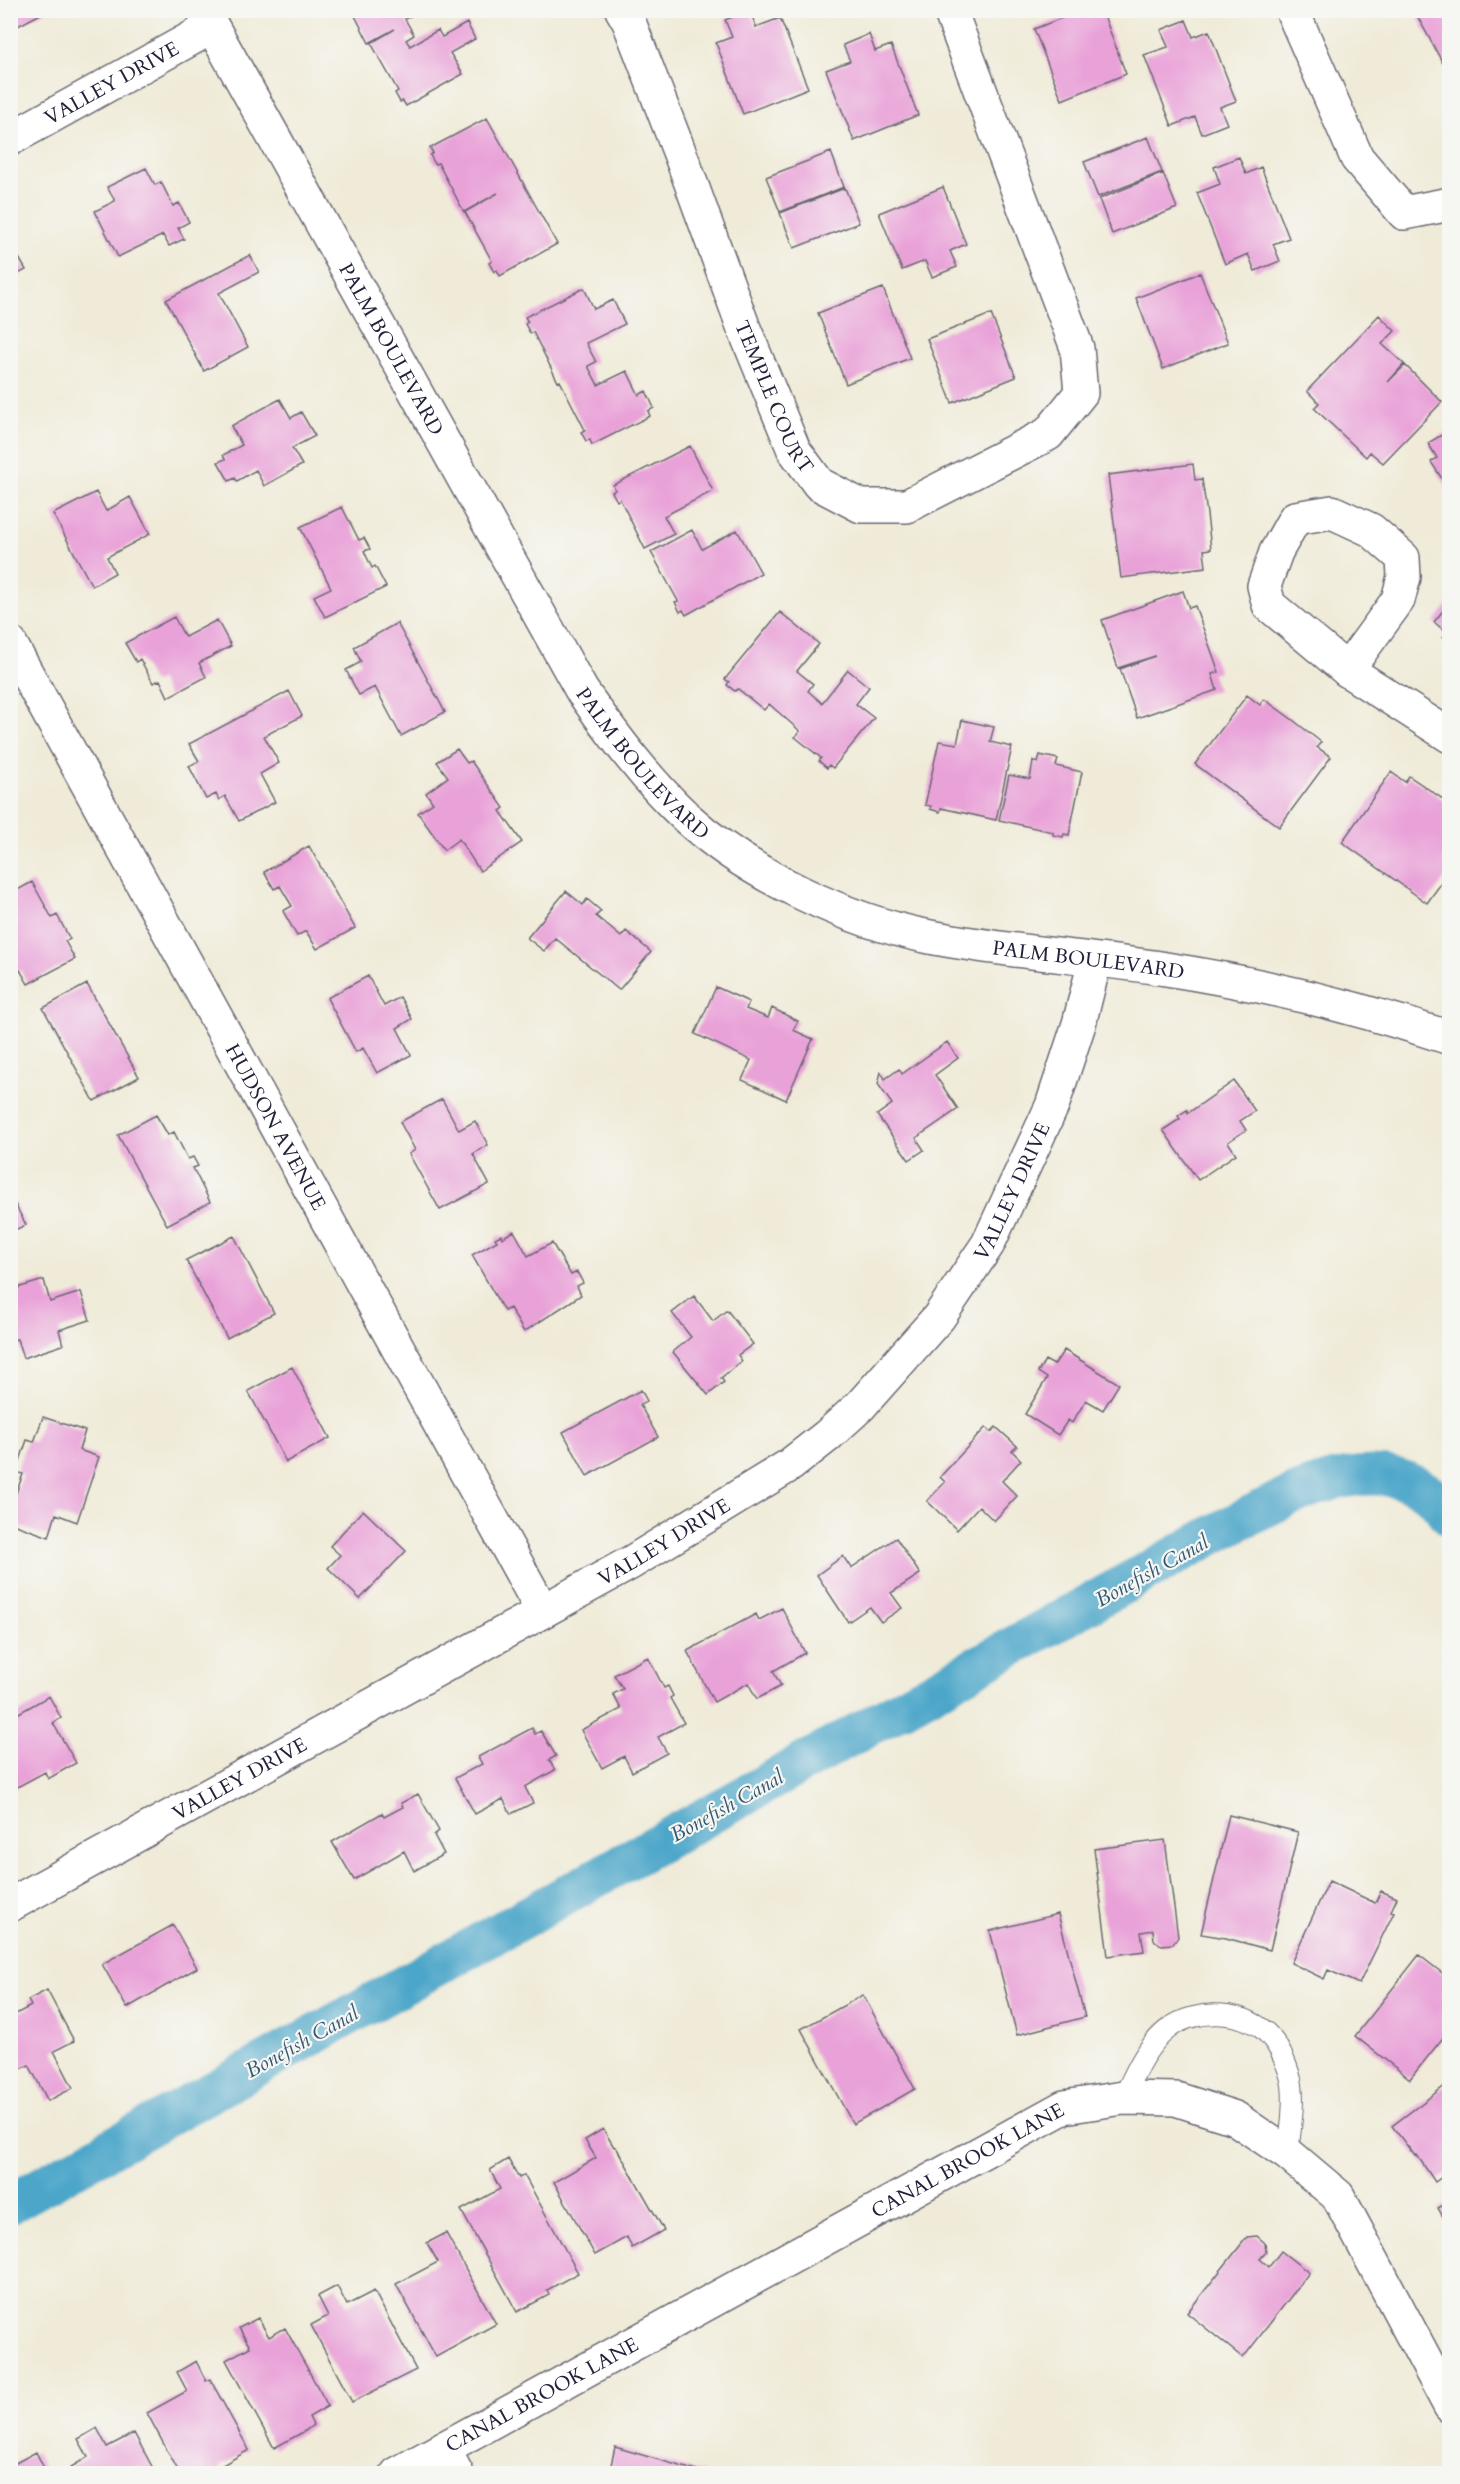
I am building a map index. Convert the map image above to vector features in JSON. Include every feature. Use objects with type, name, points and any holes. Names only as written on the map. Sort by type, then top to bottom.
[{"type":"street","name":"TEMPLE COURT","points":[[622,10],[642,55],[743,326],[794,450],[819,484],[861,506],[907,506],[1048,434],[1081,393],[1077,348],[950,10]]},
{"type":"street","points":[[1292,10],[1357,158],[1404,213],[1449,204]]},
{"type":"street","name":"VALLEY DRIVE","points":[[10,139],[207,19]]},
{"type":"street","name":"PALM BOULEVARD","points":[[207,19],[582,691],[614,736],[688,819],[739,858],[801,892],[848,914],[927,936],[1019,952],[1165,969],[1287,991],[1402,1022],[1449,1038]]},
{"type":"street","points":[[1347,670],[1398,600],[1404,578],[1403,558],[1371,530],[1332,512],[1295,518],[1276,552],[1264,586],[1269,605],[1347,670],[1449,736]]},
{"type":"street","name":"HUDSON AVENUE","points":[[10,643],[542,1610]]},
{"type":"street","name":"VALLEY DRIVE","points":[[10,1905],[632,1562],[790,1465],[827,1436],[860,1406],[939,1317],[988,1244],[1052,1106],[1079,1024],[1095,961]]},
{"type":"street","name":"CANAL BROOK LANE","points":[[397,2474],[450,2461],[1064,2106],[1123,2098],[1176,2099],[1235,2118],[1288,2154],[1338,2196],[1449,2406]]},
{"type":"lane","points":[[1123,2098],[1145,2053],[1168,2029],[1192,2016],[1224,2013],[1252,2023],[1272,2038],[1283,2060],[1292,2085],[1288,2154]]},
{"type":"building","points":[[10,10],[48,10],[16,27],[10,17]]},
{"type":"building","points":[[352,10],[421,10],[405,19],[414,35],[406,40],[410,46],[438,30],[442,37],[467,23],[475,39],[450,53],[463,74],[406,106],[403,101],[400,102],[395,93],[398,91],[371,43],[395,29],[369,43]]},
{"type":"building","points":[[750,10],[756,27],[780,18],[808,88],[743,114],[716,43],[732,37],[725,20]]},
{"type":"building","points":[[1082,10],[1102,10],[1126,74],[1062,100],[1034,29]]},
{"type":"building","points":[[1414,10],[1450,10],[1450,65],[1445,67]]},
{"type":"building","points":[[1186,20],[1193,37],[1209,31],[1236,101],[1220,107],[1227,124],[1202,134],[1195,117],[1172,126],[1144,55],[1168,47],[1161,30]]},
{"type":"building","points":[[869,34],[875,51],[891,45],[918,115],[854,141],[826,70],[850,61],[843,45]]},
{"type":"building","points":[[487,118],[557,244],[500,276],[497,270],[494,272],[489,263],[492,261],[465,212],[498,193],[464,212],[438,163],[435,164],[430,155],[433,153],[430,148]]},
{"type":"building","points":[[1148,137],[1162,172],[1098,197],[1084,162]]},
{"type":"building","points":[[831,152],[844,187],[780,212],[766,177]]},
{"type":"building","points":[[1239,157],[1246,174],[1261,167],[1289,238],[1273,244],[1280,261],[1255,271],[1248,254],[1225,264],[1197,193],[1220,184],[1214,167]]},
{"type":"building","points":[[146,168],[155,185],[161,182],[173,206],[179,203],[189,222],[178,228],[184,239],[169,246],[163,235],[118,257],[95,211],[115,201],[107,187]]},
{"type":"building","points":[[1163,173],[1177,208],[1112,234],[1099,199]]},
{"type":"building","points":[[943,187],[966,244],[950,251],[957,267],[932,277],[925,261],[902,270],[879,213]]},
{"type":"building","points":[[845,188],[859,223],[794,248],[780,213]]},
{"type":"building","points":[[15,251],[26,270],[10,278],[10,253]]},
{"type":"building","points":[[250,255],[259,272],[219,293],[248,347],[204,371],[166,300]]},
{"type":"building","points":[[1200,273],[1228,343],[1163,369],[1136,298]]},
{"type":"building","points":[[584,288],[594,309],[613,300],[625,324],[586,343],[596,362],[588,366],[598,385],[627,371],[639,395],[646,391],[654,408],[648,411],[650,416],[592,445],[590,440],[586,441],[581,432],[585,430],[560,381],[558,382],[533,332],[530,333],[525,324],[528,322],[525,317]]},
{"type":"building","points":[[883,288],[910,358],[846,384],[818,313]]},
{"type":"building","points":[[991,314],[1016,377],[952,403],[927,339]]},
{"type":"building","points":[[1379,315],[1395,331],[1382,344],[1404,364],[1388,382],[1405,365],[1442,402],[1383,463],[1370,452],[1366,457],[1314,408],[1319,403],[1307,391]]},
{"type":"building","points":[[280,399],[291,418],[301,412],[315,436],[292,448],[302,465],[264,486],[256,470],[237,481],[235,478],[229,481],[218,462],[225,459],[223,455],[242,445],[231,426]]},
{"type":"building","points":[[1450,430],[1450,491],[1431,462],[1437,458],[1428,443]]},
{"type":"building","points":[[690,446],[713,491],[664,516],[674,534],[645,549],[620,499],[617,501],[612,492],[615,490],[613,485]]},
{"type":"building","points":[[1193,464],[1195,480],[1202,479],[1207,514],[1211,549],[1204,550],[1206,567],[1121,578],[1108,475]]},
{"type":"building","points":[[96,492],[106,511],[130,497],[150,534],[107,557],[115,573],[92,586],[53,514]]},
{"type":"building","points":[[342,507],[359,540],[364,538],[370,549],[364,551],[372,568],[375,566],[386,587],[325,617],[314,596],[331,588],[300,527]]},
{"type":"building","points":[[692,530],[702,549],[737,530],[761,573],[686,615],[683,610],[680,612],[675,602],[678,601],[651,552]]},
{"type":"building","points":[[1183,591],[1189,608],[1195,606],[1219,672],[1212,674],[1217,690],[1137,718],[1120,669],[1155,656],[1118,668],[1102,620]]},
{"type":"building","points":[[1450,602],[1450,644],[1443,638],[1447,633],[1434,622]]},
{"type":"building","points":[[780,612],[819,644],[797,671],[813,684],[808,691],[822,703],[848,670],[869,687],[856,704],[874,718],[833,768],[829,765],[827,768],[819,761],[821,758],[795,737],[800,731],[769,704],[764,710],[738,689],[735,691],[727,685],[729,682],[725,679]]},
{"type":"building","points":[[174,617],[185,637],[217,620],[231,646],[199,663],[206,677],[168,697],[160,680],[153,683],[140,659],[136,662],[125,643]]},
{"type":"building","points":[[397,623],[445,712],[401,736],[375,687],[359,695],[346,670],[361,662],[354,647]]},
{"type":"building","points":[[289,691],[302,716],[264,736],[279,763],[260,774],[275,802],[239,821],[225,796],[219,800],[216,794],[206,799],[189,766],[199,761],[189,744]]},
{"type":"building","points":[[1247,695],[1260,705],[1264,699],[1293,720],[1321,742],[1317,747],[1331,757],[1279,827],[1195,764]]},
{"type":"building","points":[[962,720],[994,727],[990,742],[1012,747],[996,820],[941,808],[940,812],[925,805],[939,741],[957,744]]},
{"type":"building","points":[[457,749],[467,763],[471,761],[504,808],[500,811],[522,842],[480,871],[459,839],[444,850],[418,813],[433,803],[426,793],[448,777],[437,762]]},
{"type":"building","points":[[1040,755],[1058,759],[1056,766],[1082,772],[1069,835],[1064,834],[1063,837],[1053,835],[1053,832],[999,820],[1009,775],[1030,779],[1033,761],[1038,763]]},
{"type":"building","points":[[1391,772],[1405,782],[1409,776],[1450,804],[1450,871],[1427,903],[1342,842]]},
{"type":"building","points":[[309,846],[355,928],[317,949],[306,931],[297,936],[283,911],[292,906],[280,886],[274,889],[264,872]]},
{"type":"building","points":[[32,882],[52,918],[57,915],[70,939],[65,941],[75,959],[28,984],[20,970],[10,975],[10,894]]},
{"type":"building","points":[[566,891],[583,905],[587,899],[601,911],[596,916],[621,937],[626,931],[651,952],[619,990],[555,938],[544,951],[527,938]]},
{"type":"building","points":[[368,976],[384,1006],[400,997],[412,1019],[397,1028],[411,1055],[377,1073],[363,1048],[356,1052],[327,998]]},
{"type":"building","points":[[87,984],[139,1077],[94,1101],[43,1008]]},
{"type":"building","points":[[716,987],[749,1002],[746,1009],[768,1018],[772,1008],[798,1021],[793,1030],[813,1039],[786,1100],[742,1080],[751,1060],[695,1034]]},
{"type":"building","points":[[947,1042],[958,1058],[935,1075],[958,1109],[916,1138],[924,1150],[909,1160],[877,1115],[892,1104],[878,1084],[881,1072],[885,1079],[899,1069],[902,1074]]},
{"type":"building","points":[[1234,1081],[1255,1111],[1240,1121],[1246,1130],[1228,1142],[1236,1154],[1198,1180],[1163,1130],[1180,1119],[1178,1116],[1187,1110],[1188,1113]]},
{"type":"building","points":[[442,1099],[459,1130],[475,1121],[488,1145],[473,1154],[489,1184],[440,1210],[409,1154],[415,1150],[400,1122]]},
{"type":"building","points":[[156,1115],[168,1135],[174,1132],[188,1159],[193,1157],[198,1166],[193,1168],[210,1202],[167,1225],[118,1135]]},
{"type":"building","points":[[10,1195],[26,1225],[10,1232]]},
{"type":"building","points":[[514,1231],[528,1256],[552,1243],[571,1275],[577,1272],[583,1283],[577,1286],[581,1295],[524,1332],[510,1308],[504,1311],[472,1255],[497,1241],[495,1238],[501,1235],[502,1238]]},
{"type":"building","points":[[234,1236],[274,1313],[227,1338],[186,1260]]},
{"type":"building","points":[[44,1280],[50,1302],[81,1292],[90,1320],[59,1330],[63,1345],[23,1358],[17,1339],[10,1341],[10,1290]]},
{"type":"building","points":[[694,1296],[713,1321],[727,1310],[753,1344],[738,1355],[742,1361],[721,1378],[724,1382],[708,1395],[673,1352],[691,1337],[672,1313]]},
{"type":"building","points":[[1064,1350],[1119,1384],[1103,1410],[1086,1400],[1072,1423],[1068,1420],[1058,1435],[1025,1414],[1047,1378],[1038,1372],[1045,1360],[1054,1365]]},
{"type":"building","points":[[292,1367],[330,1438],[286,1462],[248,1391]]},
{"type":"building","points":[[641,1390],[647,1401],[640,1405],[658,1437],[587,1476],[563,1432]]},
{"type":"building","points":[[43,1417],[85,1431],[79,1450],[99,1457],[77,1522],[56,1514],[49,1537],[10,1523],[10,1510],[23,1474],[16,1472],[27,1440],[34,1442]]},
{"type":"building","points":[[986,1427],[991,1432],[996,1427],[1017,1446],[1012,1451],[1021,1460],[1002,1481],[1017,1496],[994,1521],[979,1506],[957,1530],[927,1501],[945,1482],[940,1477]]},
{"type":"building","points":[[363,1510],[406,1551],[360,1599],[328,1568],[340,1555],[330,1546]]},
{"type":"building","points":[[896,1538],[920,1574],[891,1593],[902,1608],[881,1622],[870,1607],[848,1622],[817,1575],[843,1556],[851,1568]]},
{"type":"building","points":[[782,1608],[805,1653],[773,1671],[781,1686],[757,1699],[748,1683],[714,1702],[687,1651],[756,1614],[759,1620]]},
{"type":"building","points":[[648,1657],[664,1688],[668,1686],[673,1696],[670,1698],[684,1723],[658,1737],[667,1753],[632,1772],[624,1756],[602,1768],[581,1730],[621,1709],[613,1694],[623,1689],[614,1675]]},
{"type":"building","points":[[49,1696],[61,1718],[53,1723],[76,1763],[48,1779],[45,1772],[10,1791],[10,1718]]},
{"type":"building","points":[[532,1728],[535,1734],[541,1731],[556,1756],[549,1760],[555,1770],[525,1787],[533,1803],[511,1814],[503,1799],[475,1814],[455,1778],[482,1764],[478,1757]]},
{"type":"building","points":[[418,1794],[439,1831],[434,1835],[444,1854],[414,1871],[404,1851],[354,1880],[332,1842],[382,1813],[384,1817],[403,1807],[401,1803]]},
{"type":"building","points":[[1229,1815],[1298,1832],[1270,1950],[1201,1934]]},
{"type":"building","points":[[1165,1840],[1178,1937],[1173,1944],[1161,1945],[1154,1940],[1153,1930],[1141,1932],[1144,1951],[1108,1956],[1094,1849]]},
{"type":"building","points":[[1329,1881],[1375,1903],[1381,1891],[1397,1898],[1391,1911],[1394,1912],[1359,1984],[1328,1970],[1324,1979],[1291,1963]]},
{"type":"building","points":[[1058,1914],[1085,2017],[1017,2035],[990,1931]]},
{"type":"building","points":[[173,1925],[197,1968],[127,2008],[102,1964]]},
{"type":"building","points":[[1419,1955],[1450,1979],[1450,2029],[1410,2079],[1355,2036]]},
{"type":"building","points":[[47,1990],[74,2041],[54,2051],[73,2088],[48,2101],[29,2065],[14,2072],[10,2066],[10,2017],[31,2006],[28,2000]]},
{"type":"building","points":[[863,1995],[915,2089],[853,2124],[801,2029]]},
{"type":"building","points":[[1450,2082],[1450,2171],[1435,2182],[1417,2155],[1415,2156],[1392,2126]]},
{"type":"building","points":[[603,2129],[616,2147],[664,2230],[632,2248],[627,2237],[595,2255],[554,2182],[596,2158],[585,2140]]},
{"type":"building","points":[[508,2159],[519,2178],[524,2175],[578,2273],[547,2290],[549,2295],[517,2312],[461,2210],[500,2189],[490,2170]]},
{"type":"building","points":[[1450,2201],[1450,2229],[1438,2208]]},
{"type":"building","points":[[446,2233],[496,2324],[436,2357],[396,2284],[438,2262],[427,2243]]},
{"type":"building","points":[[1257,2236],[1265,2243],[1266,2252],[1260,2259],[1269,2267],[1281,2251],[1309,2273],[1243,2358],[1187,2313],[1247,2237]]},
{"type":"building","points":[[337,2286],[347,2305],[374,2291],[416,2370],[352,2402],[311,2325],[328,2316],[318,2296]]},
{"type":"building","points":[[258,2318],[269,2337],[285,2328],[328,2406],[309,2417],[313,2425],[274,2448],[226,2360],[250,2347],[239,2328]]},
{"type":"building","points":[[196,2361],[206,2381],[210,2379],[249,2450],[219,2467],[222,2474],[180,2474],[147,2413],[187,2391],[177,2372]]},
{"type":"building","points":[[97,2428],[107,2447],[134,2433],[156,2474],[74,2474],[71,2467],[88,2457],[78,2439]]},
{"type":"building","points":[[615,2447],[704,2473],[704,2474],[609,2474]]},
{"type":"building","points":[[36,2452],[47,2474],[10,2474],[10,2466]]},
{"type":"waterway","name":"Bonefish Canal","points":[[10,2204],[1276,1502],[1307,1489],[1338,1480],[1369,1475],[1399,1479],[1426,1492],[1450,1516]]}]
